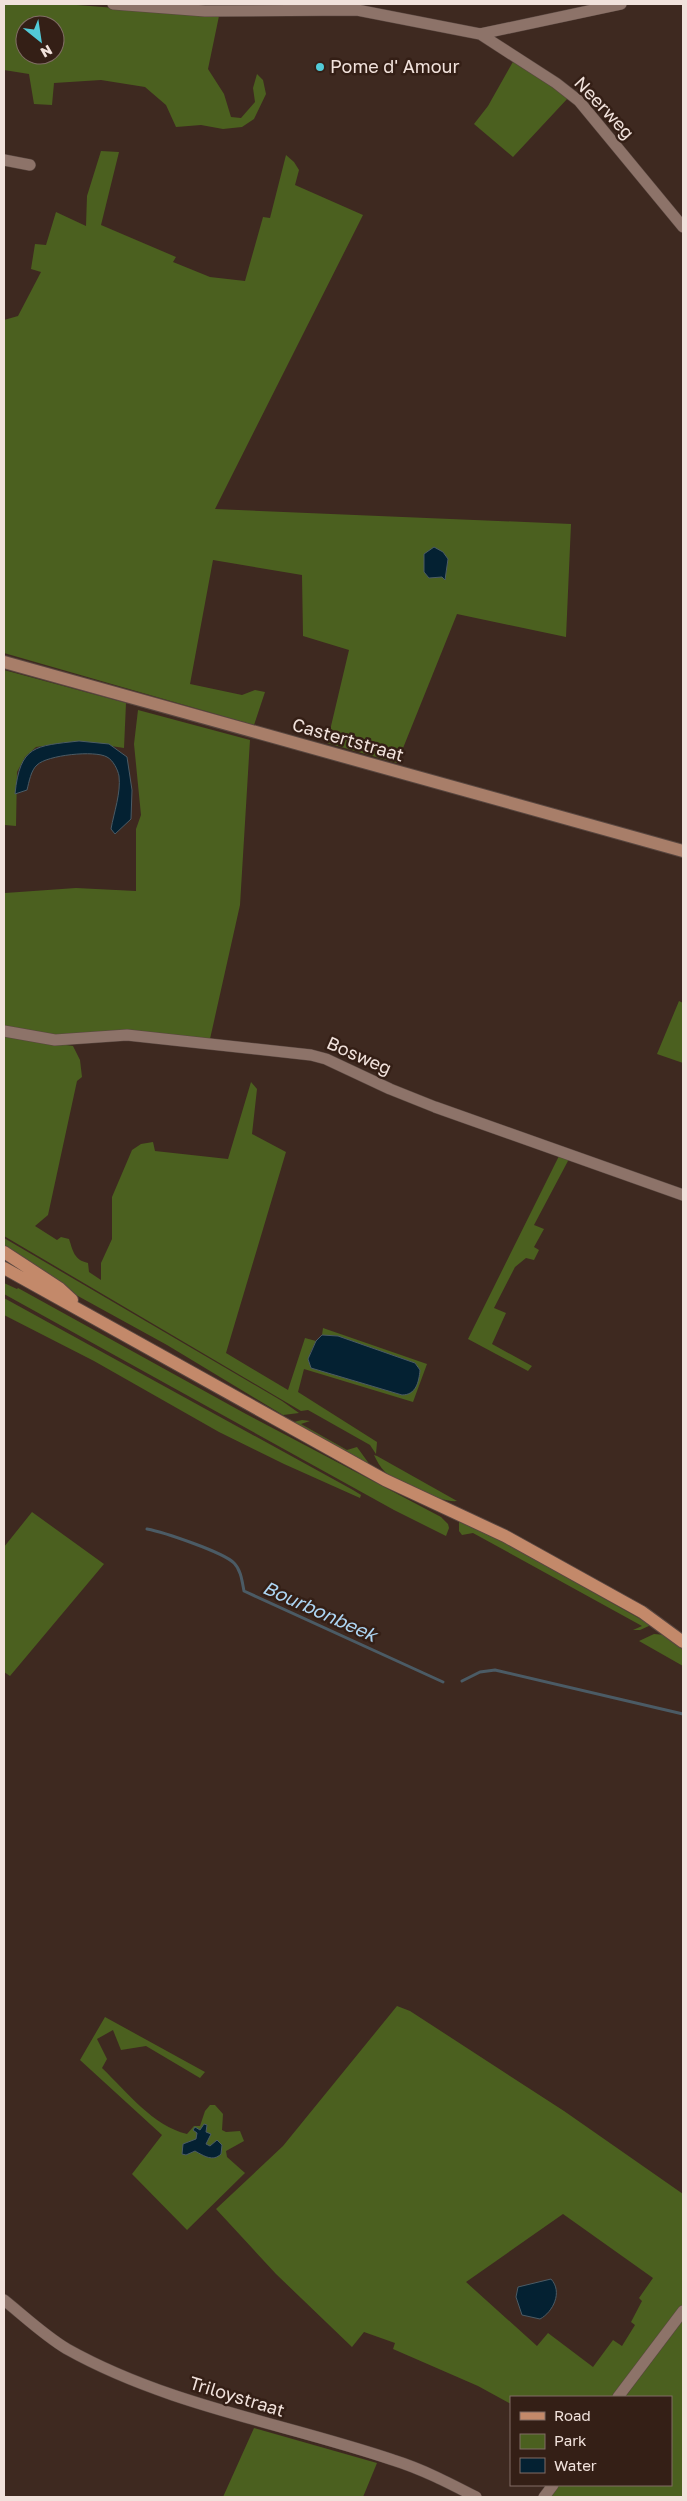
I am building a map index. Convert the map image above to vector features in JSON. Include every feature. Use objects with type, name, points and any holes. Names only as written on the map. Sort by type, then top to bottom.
[{"type":"main road","name":"Castertstraat","points":[[4,662],[683,852]]},
{"type":"main road","points":[[4,1252],[59,1288],[86,1314]]},
{"type":"main road","points":[[4,1268],[385,1480],[505,1536],[642,1612],[683,1642]]},
{"type":"main road","points":[[4,1278],[58,1306],[86,1314]]},
{"type":"street","name":"Neerweg","points":[[113,4],[205,11],[357,10],[480,34],[556,83],[579,101],[683,227]]},
{"type":"street","name":"Neerweg","points":[[480,34],[621,4]]},
{"type":"street","points":[[4,160],[30,165]]},
{"type":"street","name":"Bosweg","points":[[4,1031],[35,1038],[70,1040],[127,1035],[311,1055],[326,1059],[390,1089],[435,1107],[683,1195]]},
{"type":"street","name":"Triloystraat","points":[[4,2300],[66,2348],[148,2387],[208,2408],[393,2460],[434,2476],[476,2497]]},
{"type":"street","points":[[619,2396],[683,2311]]},
{"type":"street","points":[[544,2497],[552,2486]]},
{"type":"green space","points":[[4,4],[64,4],[219,16],[208,69],[224,94],[231,117],[241,118],[255,102],[253,88],[257,74],[263,80],[266,94],[254,119],[242,127],[223,129],[201,125],[176,127],[166,105],[145,87],[101,80],[54,83],[52,105],[34,104],[29,74],[4,70]]},
{"type":"green space","points":[[514,60],[568,98],[513,157],[474,124],[488,106]]},
{"type":"green space","points":[[101,151],[119,152],[101,225],[176,257],[173,262],[210,277],[245,281],[263,217],[270,218],[286,155],[299,170],[295,185],[363,215],[215,509],[571,524],[566,637],[457,614],[397,763],[327,743],[349,650],[303,636],[302,575],[213,560],[190,684],[242,695],[255,690],[265,692],[254,725],[4,653],[4,320],[18,316],[41,272],[31,269],[35,244],[46,245],[56,212],[86,226],[87,196]]},
{"type":"green space","points":[[4,670],[126,703],[124,748],[79,741],[36,747],[25,757],[17,772],[16,826],[5,825],[5,893],[76,888],[136,891],[136,829],[141,815],[134,744],[138,710],[250,740],[240,905],[210,1039],[60,1036],[4,1027]]},
{"type":"green space","points":[[679,1001],[683,1003],[683,1063],[657,1054]]},
{"type":"green space","points":[[4,1036],[73,1046],[80,1060],[82,1077],[77,1081],[48,1215],[35,1226],[57,1240],[61,1237],[69,1239],[77,1257],[83,1262],[88,1263],[89,1272],[101,1280],[101,1263],[112,1239],[112,1197],[132,1150],[141,1144],[153,1142],[155,1151],[228,1159],[251,1082],[257,1089],[252,1134],[286,1152],[226,1353],[288,1390],[305,1338],[316,1341],[310,1353],[311,1368],[402,1395],[419,1377],[420,1370],[415,1363],[338,1336],[322,1335],[323,1328],[427,1364],[413,1402],[304,1369],[298,1392],[377,1442],[376,1454],[370,1445],[308,1410],[301,1411],[4,1236]]},
{"type":"green space","points":[[559,1156],[569,1159],[534,1225],[544,1229],[534,1247],[539,1250],[534,1260],[526,1258],[515,1267],[494,1308],[506,1313],[492,1344],[532,1366],[528,1371],[468,1339]]},
{"type":"green space","points":[[4,1238],[282,1401],[299,1413],[283,1415],[167,1345],[67,1290],[4,1249]]},
{"type":"green space","points":[[4,1283],[18,1288],[246,1414],[441,1517],[448,1524],[449,1528],[446,1536],[394,1510],[4,1294]]},
{"type":"green space","points":[[4,1298],[353,1490],[361,1495],[360,1498],[219,1432],[94,1361],[4,1315]]},
{"type":"green space","points":[[310,1421],[301,1424],[347,1450],[357,1447],[370,1465],[294,1422]]},
{"type":"green space","points":[[374,1455],[457,1501],[430,1496],[399,1481],[385,1472]]},
{"type":"green space","points":[[32,1512],[104,1564],[10,1676],[4,1672],[4,1547]]},
{"type":"green space","points":[[459,1521],[507,1544],[651,1625],[640,1630],[633,1630],[642,1626],[473,1533],[462,1535],[459,1531]]},
{"type":"green space","points":[[654,1634],[666,1635],[683,1649],[683,1666],[639,1641]]},
{"type":"green space","points":[[397,2006],[410,2011],[564,2111],[683,2194],[683,2307],[613,2396],[510,2396],[510,2403],[478,2386],[393,2349],[395,2343],[364,2332],[352,2347],[276,2274],[216,2209],[283,2146]],"holes":[[[563,2214],[653,2278],[639,2298],[642,2301],[631,2322],[635,2325],[622,2346],[613,2340],[593,2367],[548,2333],[537,2346],[466,2282]]]},
{"type":"green space","points":[[105,2017],[205,2072],[200,2078],[146,2046],[121,2050],[113,2030],[97,2039],[107,2059],[102,2068],[141,2107],[163,2124],[187,2134],[194,2126],[200,2126],[205,2111],[210,2105],[215,2105],[223,2114],[222,2130],[226,2132],[240,2131],[244,2141],[226,2151],[227,2157],[245,2173],[187,2230],[132,2174],[162,2135],[80,2060]]},
{"type":"green space","points":[[683,2320],[683,2497],[548,2497],[557,2486],[672,2486],[672,2396],[626,2396]]},
{"type":"green space","points":[[254,2428],[377,2463],[363,2497],[223,2497]]},
{"type":"water","points":[[434,547],[443,552],[448,559],[445,580],[442,577],[429,578],[424,572],[424,554]]},
{"type":"water","points":[[79,741],[109,744],[127,757],[132,790],[131,819],[115,834],[111,829],[118,796],[119,776],[115,765],[107,757],[82,754],[60,756],[42,761],[33,770],[27,790],[15,794],[21,766],[32,751],[51,744]]},
{"type":"water","points":[[322,1335],[338,1336],[415,1363],[420,1370],[416,1387],[411,1393],[402,1395],[311,1368],[308,1359],[316,1341]]},
{"type":"water","points":[[204,2124],[207,2125],[206,2132],[211,2134],[206,2144],[210,2146],[217,2140],[222,2145],[221,2154],[212,2158],[195,2151],[186,2155],[182,2154],[183,2144],[196,2139],[197,2133],[193,2130],[195,2127],[200,2130]]},
{"type":"water","points":[[551,2279],[555,2284],[556,2296],[549,2312],[540,2319],[522,2315],[516,2297],[518,2287]]},
{"type":"waterway","name":"Bourbonbeek","points":[[147,1529],[218,1553],[234,1563],[241,1576],[244,1591],[443,1682]]},
{"type":"waterway","name":"Bourbonbeek","points":[[462,1681],[480,1672],[495,1670],[683,1714]]},
{"type":"place","name":"Pome d' Amour","points":[[320,67]]}]
